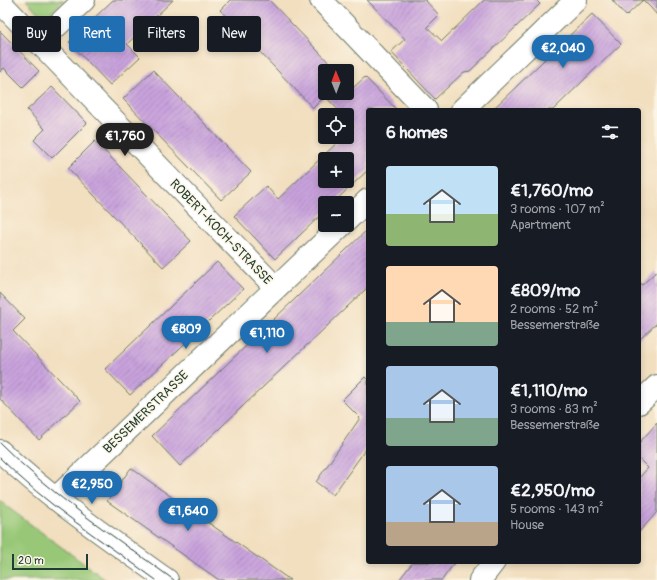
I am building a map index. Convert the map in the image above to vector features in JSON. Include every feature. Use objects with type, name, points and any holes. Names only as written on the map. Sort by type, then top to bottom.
[{"type":"street","points":[[61,22],[84,0]]},
{"type":"street","points":[[320,0],[424,108]]},
{"type":"street","points":[[464,108],[576,0]]},
{"type":"street","name":"ROBERT-KOCH-STRASSE","points":[[0,2],[13,16]]},
{"type":"street","name":"ROBERT-KOCH-STRASSE","points":[[48,52],[276,288]]},
{"type":"street","points":[[354,213],[366,202]]},
{"type":"street","name":"BESSEMERSTRASSE","points":[[55,499],[335,232]]},
{"type":"street","points":[[641,401],[657,386]]},
{"type":"street","points":[[0,451],[33,482],[55,499],[167,580]]},
{"type":"street","points":[[480,580],[492,564]]},
{"type":"green space","points":[[26,0],[64,0],[47,16],[41,16]]},
{"type":"green space","points":[[0,500],[6,506],[106,580],[0,580]]},
{"type":"building","points":[[113,0],[173,0],[156,16],[133,16],[133,38],[127,44],[133,52],[140,57],[110,85],[79,52],[125,52],[125,16],[96,16]]},
{"type":"building","points":[[230,0],[269,0],[330,64],[318,64],[318,100],[321,100],[313,108],[260,52],[261,16],[226,16],[220,10]]},
{"type":"building","points":[[367,0],[425,0],[439,15],[427,27],[442,41],[484,0],[536,0],[540,4],[470,71],[464,72],[435,99],[391,52],[405,39]]},
{"type":"building","points":[[612,0],[643,0],[626,16]]},
{"type":"building","points":[[643,0],[657,0],[657,15],[651,8]]},
{"type":"building","points":[[592,14],[621,44],[555,108],[494,108]]},
{"type":"building","points":[[0,31],[12,43],[12,52],[20,52],[39,71],[23,87],[4,68],[0,72]]},
{"type":"building","points":[[153,70],[251,172],[221,200],[123,99]]},
{"type":"building","points":[[365,77],[395,108],[366,108],[366,172],[354,183],[354,152],[327,152],[336,144],[354,144],[354,108],[336,108],[329,100],[354,100],[354,87]]},
{"type":"building","points":[[52,87],[87,123],[52,158],[34,140],[45,129],[27,110]]},
{"type":"building","points":[[95,141],[191,241],[163,267],[68,168]]},
{"type":"building","points":[[318,161],[318,188],[349,188],[340,196],[318,196],[318,218],[275,259],[234,216],[266,186],[278,199]]},
{"type":"building","points":[[366,231],[366,289],[180,466],[152,436]]},
{"type":"building","points":[[217,262],[243,289],[130,395],[105,369]]},
{"type":"building","points":[[657,271],[657,323],[641,338],[641,283],[642,285]]},
{"type":"building","points":[[0,293],[25,319],[13,331],[80,401],[39,440],[0,399]]},
{"type":"building","points":[[365,377],[366,378],[366,449],[333,495],[316,482],[360,418],[342,400]]},
{"type":"building","points":[[657,423],[657,512],[641,530],[641,476],[648,468],[641,461],[641,441]]},
{"type":"building","points":[[131,468],[290,580],[219,580],[107,501]]},
{"type":"building","points":[[411,564],[454,564],[442,580],[399,580]]},
{"type":"tram line","points":[[0,443],[41,481],[62,498],[174,580]]},
{"type":"tram line","points":[[0,458],[56,507],[95,537],[156,580]]}]
